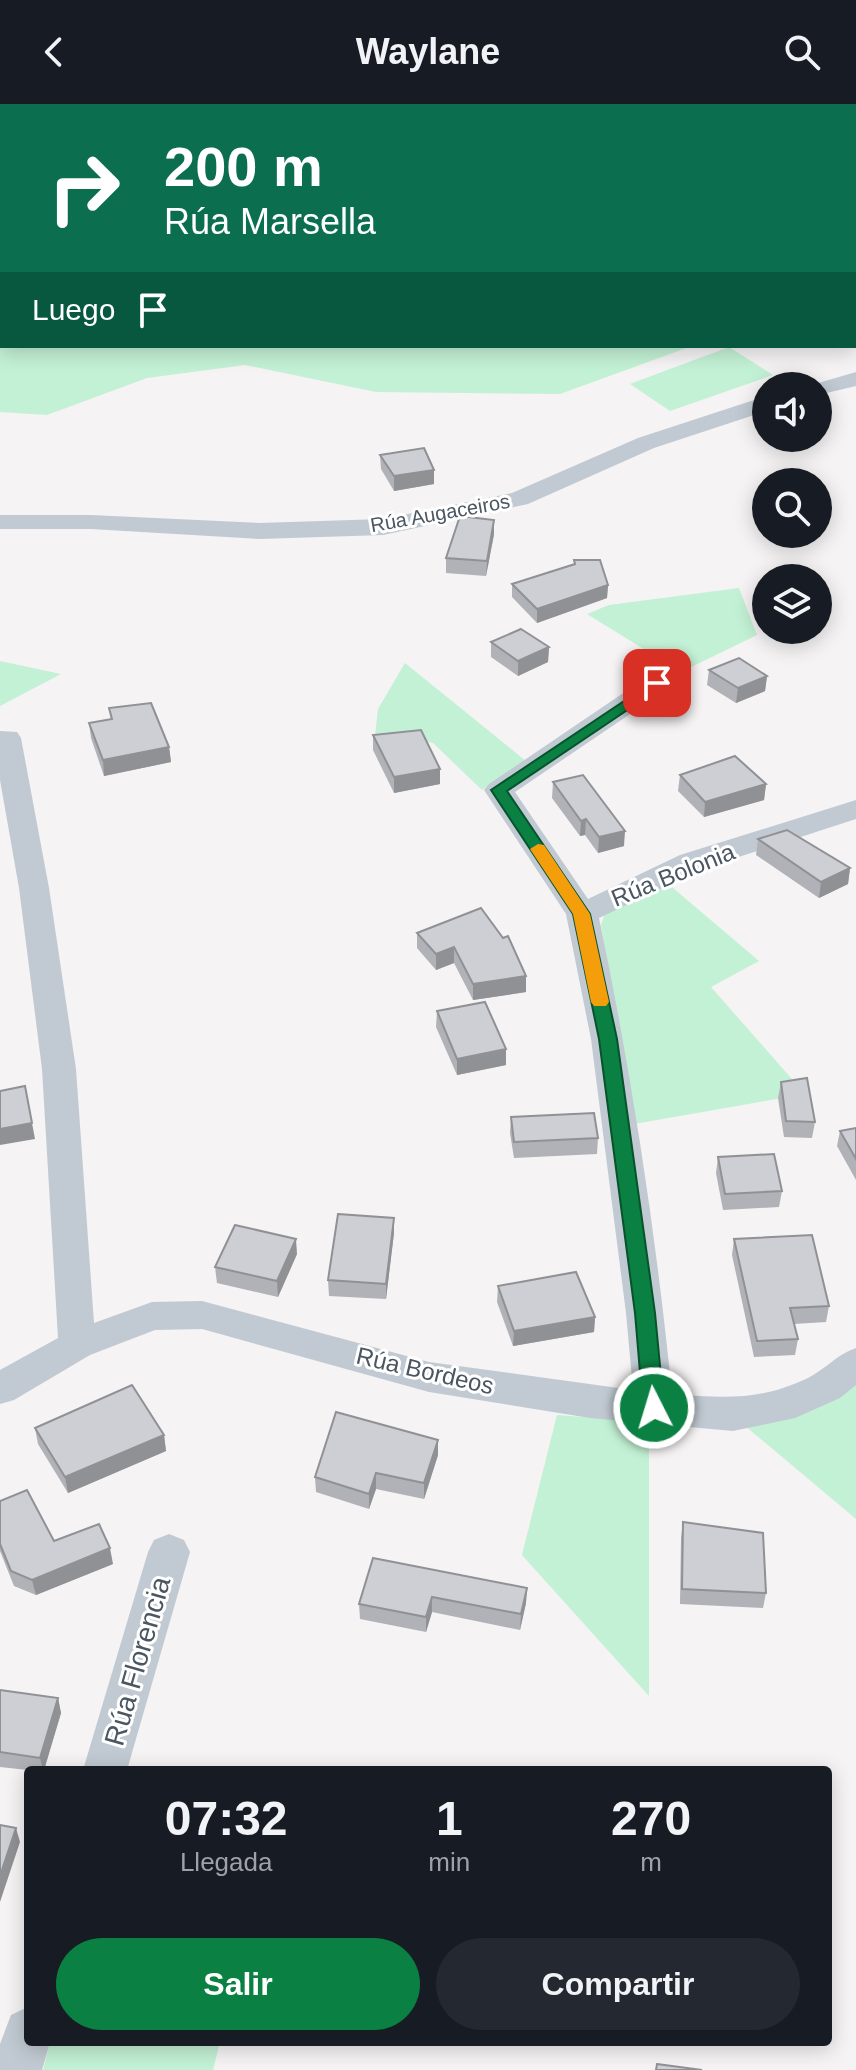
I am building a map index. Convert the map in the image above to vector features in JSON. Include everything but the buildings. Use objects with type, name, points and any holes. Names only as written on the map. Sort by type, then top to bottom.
[{"type":"street","points":[[832,385],[856,379]]},
{"type":"street","name":"Rúa Augaceiros","points":[[0,522],[91,522],[259,531],[383,527],[519,499],[646,443],[752,408]]},
{"type":"street","points":[[654,1408],[645,1313],[608,1039],[582,914],[499,790],[657,683]]},
{"type":"street","points":[[7,738],[34,888],[59,1069],[77,1345]]},
{"type":"street","name":"Rúa Bolonia","points":[[582,914],[691,862],[856,809]]},
{"type":"street","name":"Rúa Bordeos","points":[[0,1389],[77,1345],[152,1316],[202,1315],[429,1377],[590,1402],[733,1415],[781,1407],[826,1387],[856,1363]]},
{"type":"street","name":"Rúa Florencia","points":[[106,1766],[169,1552]]},
{"type":"street","points":[[17,2070],[24,2046]]},
{"type":"green space","points":[[0,348],[686,348],[560,394],[376,392],[245,365],[147,378],[47,415],[0,412]]},
{"type":"green space","points":[[726,348],[768,372],[752,372],[752,382],[670,411],[630,384]]},
{"type":"green space","points":[[739,588],[752,622],[752,637],[681,672],[587,614],[609,605]]},
{"type":"green space","points":[[0,661],[61,674],[0,706]]},
{"type":"green space","points":[[405,663],[526,761],[482,790],[433,743],[414,738],[374,745],[378,709]]},
{"type":"green space","points":[[666,882],[759,961],[711,987],[805,1094],[634,1124],[601,925],[606,910]]},
{"type":"green space","points":[[856,1381],[856,1519],[744,1425]]},
{"type":"green space","points":[[557,1415],[649,1422],[649,1696],[522,1555]]},
{"type":"green space","points":[[49,2046],[219,2046],[213,2070],[43,2070]]},
{"type":"slow traffic","points":[[538,849],[582,914],[600,1002]]},
{"type":"route","points":[[654,1408],[645,1313],[608,1039],[582,914],[499,790],[657,683]]}]
